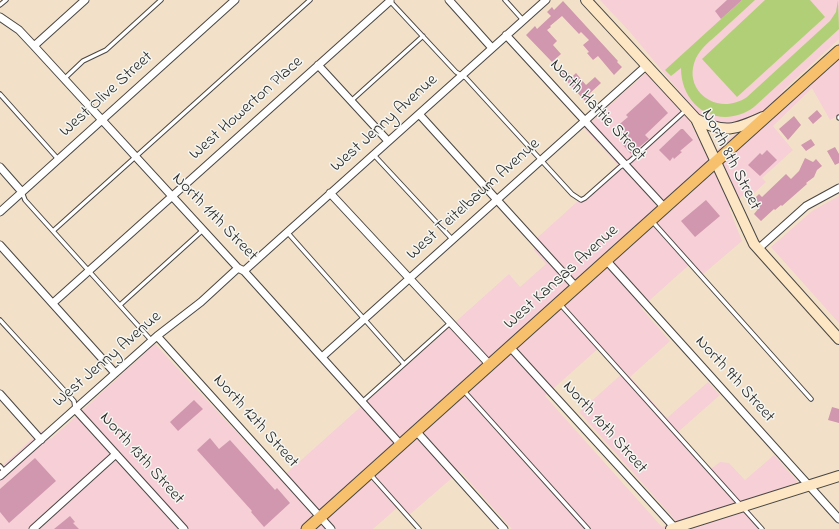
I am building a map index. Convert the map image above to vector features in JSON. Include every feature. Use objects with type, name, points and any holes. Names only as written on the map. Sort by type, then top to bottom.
[{"type":"main road","name":"West Kansas Avenue","points":[[307,529],[839,51]]},
{"type":"street","points":[[34,46],[85,0]]},
{"type":"street","name":"West Olive Street","points":[[0,212],[235,0]]},
{"type":"street","name":"West Howerton Place","points":[[53,303],[390,0]]},
{"type":"street","points":[[449,0],[492,48]]},
{"type":"street","name":"West Jenny Avenue","points":[[2,472],[41,440],[154,338],[287,232],[546,0]]},
{"type":"street","name":"North 8th Street","points":[[586,0],[696,119],[754,244],[839,339]]},
{"type":"street","name":"North 11th Street","points":[[0,18],[19,30],[322,357],[401,445]]},
{"type":"street","name":"North Hattie Street","points":[[506,35],[665,208]]},
{"type":"street","points":[[318,65],[388,141]]},
{"type":"street","name":"West Teitelbaum Avenue","points":[[322,357],[647,65]]},
{"type":"street","points":[[419,114],[576,287]]},
{"type":"street","points":[[696,119],[709,126],[723,130],[741,127],[769,115]]},
{"type":"street","points":[[0,167],[22,192]]},
{"type":"street","points":[[758,250],[806,206],[839,188]]},
{"type":"street","points":[[330,193],[490,365]]},
{"type":"street","points":[[0,245],[115,373]]},
{"type":"street","name":"North 9th Street","points":[[606,260],[839,519]]},
{"type":"street","name":"North 12th Street","points":[[154,338],[331,529]]},
{"type":"street","name":"North 10th Street","points":[[510,347],[674,529]]},
{"type":"street","points":[[0,394],[41,440]]},
{"type":"street","name":"North 13th Street","points":[[75,409],[184,529]]},
{"type":"street","points":[[416,431],[504,529]]},
{"type":"street","points":[[36,528],[116,454]]},
{"type":"street","points":[[674,529],[839,476]]},
{"type":"lane","points":[[0,5],[4,0]]},
{"type":"lane","points":[[64,79],[83,61],[106,50],[161,0]]},
{"type":"lane","points":[[53,231],[310,0]]},
{"type":"lane","points":[[390,0],[456,72],[466,78],[572,194],[581,200],[620,167],[630,161],[687,110]]},
{"type":"lane","points":[[505,0],[523,20]]},
{"type":"lane","points":[[351,101],[423,36]]},
{"type":"lane","points":[[0,94],[59,159]]},
{"type":"lane","points":[[374,154],[452,239]]},
{"type":"lane","points":[[22,192],[25,200],[89,271],[120,305],[154,338]]},
{"type":"lane","points":[[651,220],[811,399]]},
{"type":"lane","points":[[120,305],[204,230]]},
{"type":"lane","points":[[287,232],[404,364]]},
{"type":"lane","points":[[559,302],[762,529]]},
{"type":"lane","points":[[0,320],[74,401],[75,409]]},
{"type":"lane","points":[[362,402],[450,323]]},
{"type":"lane","points":[[463,390],[588,529]]},
{"type":"lane","points":[[370,473],[419,529]]},
{"type":"shaded area","points":[[600,0],[839,0],[839,39],[776,97],[795,83],[839,43],[839,115],[830,120],[812,88],[773,126],[793,150],[762,178],[766,182],[753,194],[749,190],[729,208],[742,241],[702,275],[689,265],[641,308],[670,341],[630,377],[667,418],[708,382],[720,395],[678,432],[711,469],[720,462],[729,463],[745,480],[774,455],[798,482],[741,502],[764,527],[762,529],[512,529],[460,471],[408,516],[399,506],[373,529],[0,529],[0,464],[2,466],[42,430],[51,439],[155,344],[280,479],[509,274],[520,287],[546,264],[534,250],[538,237],[618,165],[584,128],[646,73],[688,118],[708,158],[761,111],[748,120],[728,126],[703,120],[630,32]],"holes":[[[601,346],[624,372],[579,412],[677,522],[662,527],[545,396]]]},
{"type":"shaded area","points":[[839,196],[839,323],[771,247],[812,211]]},
{"type":"green space","points":[[742,0],[755,0],[709,42],[696,58],[693,70],[694,81],[698,90],[705,97],[714,102],[725,104],[736,102],[747,97],[830,21],[836,12],[838,0],[839,29],[754,107],[741,114],[729,117],[716,116],[705,112],[695,105],[688,95],[683,82],[681,68],[671,76],[665,70]]},
{"type":"green space","points":[[765,0],[810,0],[825,17],[737,97],[702,59]]},
{"type":"building","points":[[727,0],[742,0],[721,19],[715,11]]},
{"type":"building","points":[[563,1],[618,61],[617,62],[622,67],[614,75],[598,56],[593,60],[583,45],[589,40],[581,32],[579,34],[562,16],[547,30],[557,41],[553,45],[561,54],[552,62],[526,35],[535,26],[537,29],[551,16],[547,12],[552,7],[554,10]]},
{"type":"building","points":[[565,69],[572,77],[576,73],[586,85],[595,77],[601,83],[589,94],[590,96],[585,101],[560,74]]},
{"type":"building","points":[[650,93],[668,113],[645,135],[649,139],[631,154],[622,144],[626,141],[615,128],[628,117],[626,115]]},
{"type":"building","points":[[817,110],[822,116],[813,124],[808,118]]},
{"type":"building","points":[[794,116],[801,125],[788,140],[779,129]]},
{"type":"building","points":[[681,129],[683,129],[693,140],[680,151],[682,152],[674,159],[673,157],[670,161],[659,150]]},
{"type":"building","points":[[811,139],[815,145],[806,151],[801,145]]},
{"type":"building","points":[[835,147],[839,154],[839,163],[835,165],[827,151]]},
{"type":"building","points":[[767,150],[777,160],[760,176],[748,165],[760,153],[762,155]]},
{"type":"building","points":[[805,158],[813,162],[816,159],[822,166],[817,170],[814,177],[806,183],[807,184],[782,206],[781,205],[775,210],[774,209],[761,221],[754,214],[758,209],[754,205],[758,202],[755,198],[759,194],[762,197],[786,174],[791,179],[799,171]]},
{"type":"building","points":[[706,200],[720,216],[695,237],[681,221]]},
{"type":"building","points":[[194,400],[203,409],[178,431],[170,422]]},
{"type":"building","points":[[832,407],[839,409],[839,423],[828,420]]},
{"type":"building","points":[[210,438],[219,449],[230,440],[275,490],[277,488],[290,503],[264,527],[251,512],[252,511],[197,450]]},
{"type":"building","points":[[35,458],[56,481],[9,523],[0,512],[0,489]]},
{"type":"building","points":[[70,516],[75,522],[73,523],[79,529],[54,529]]}]
